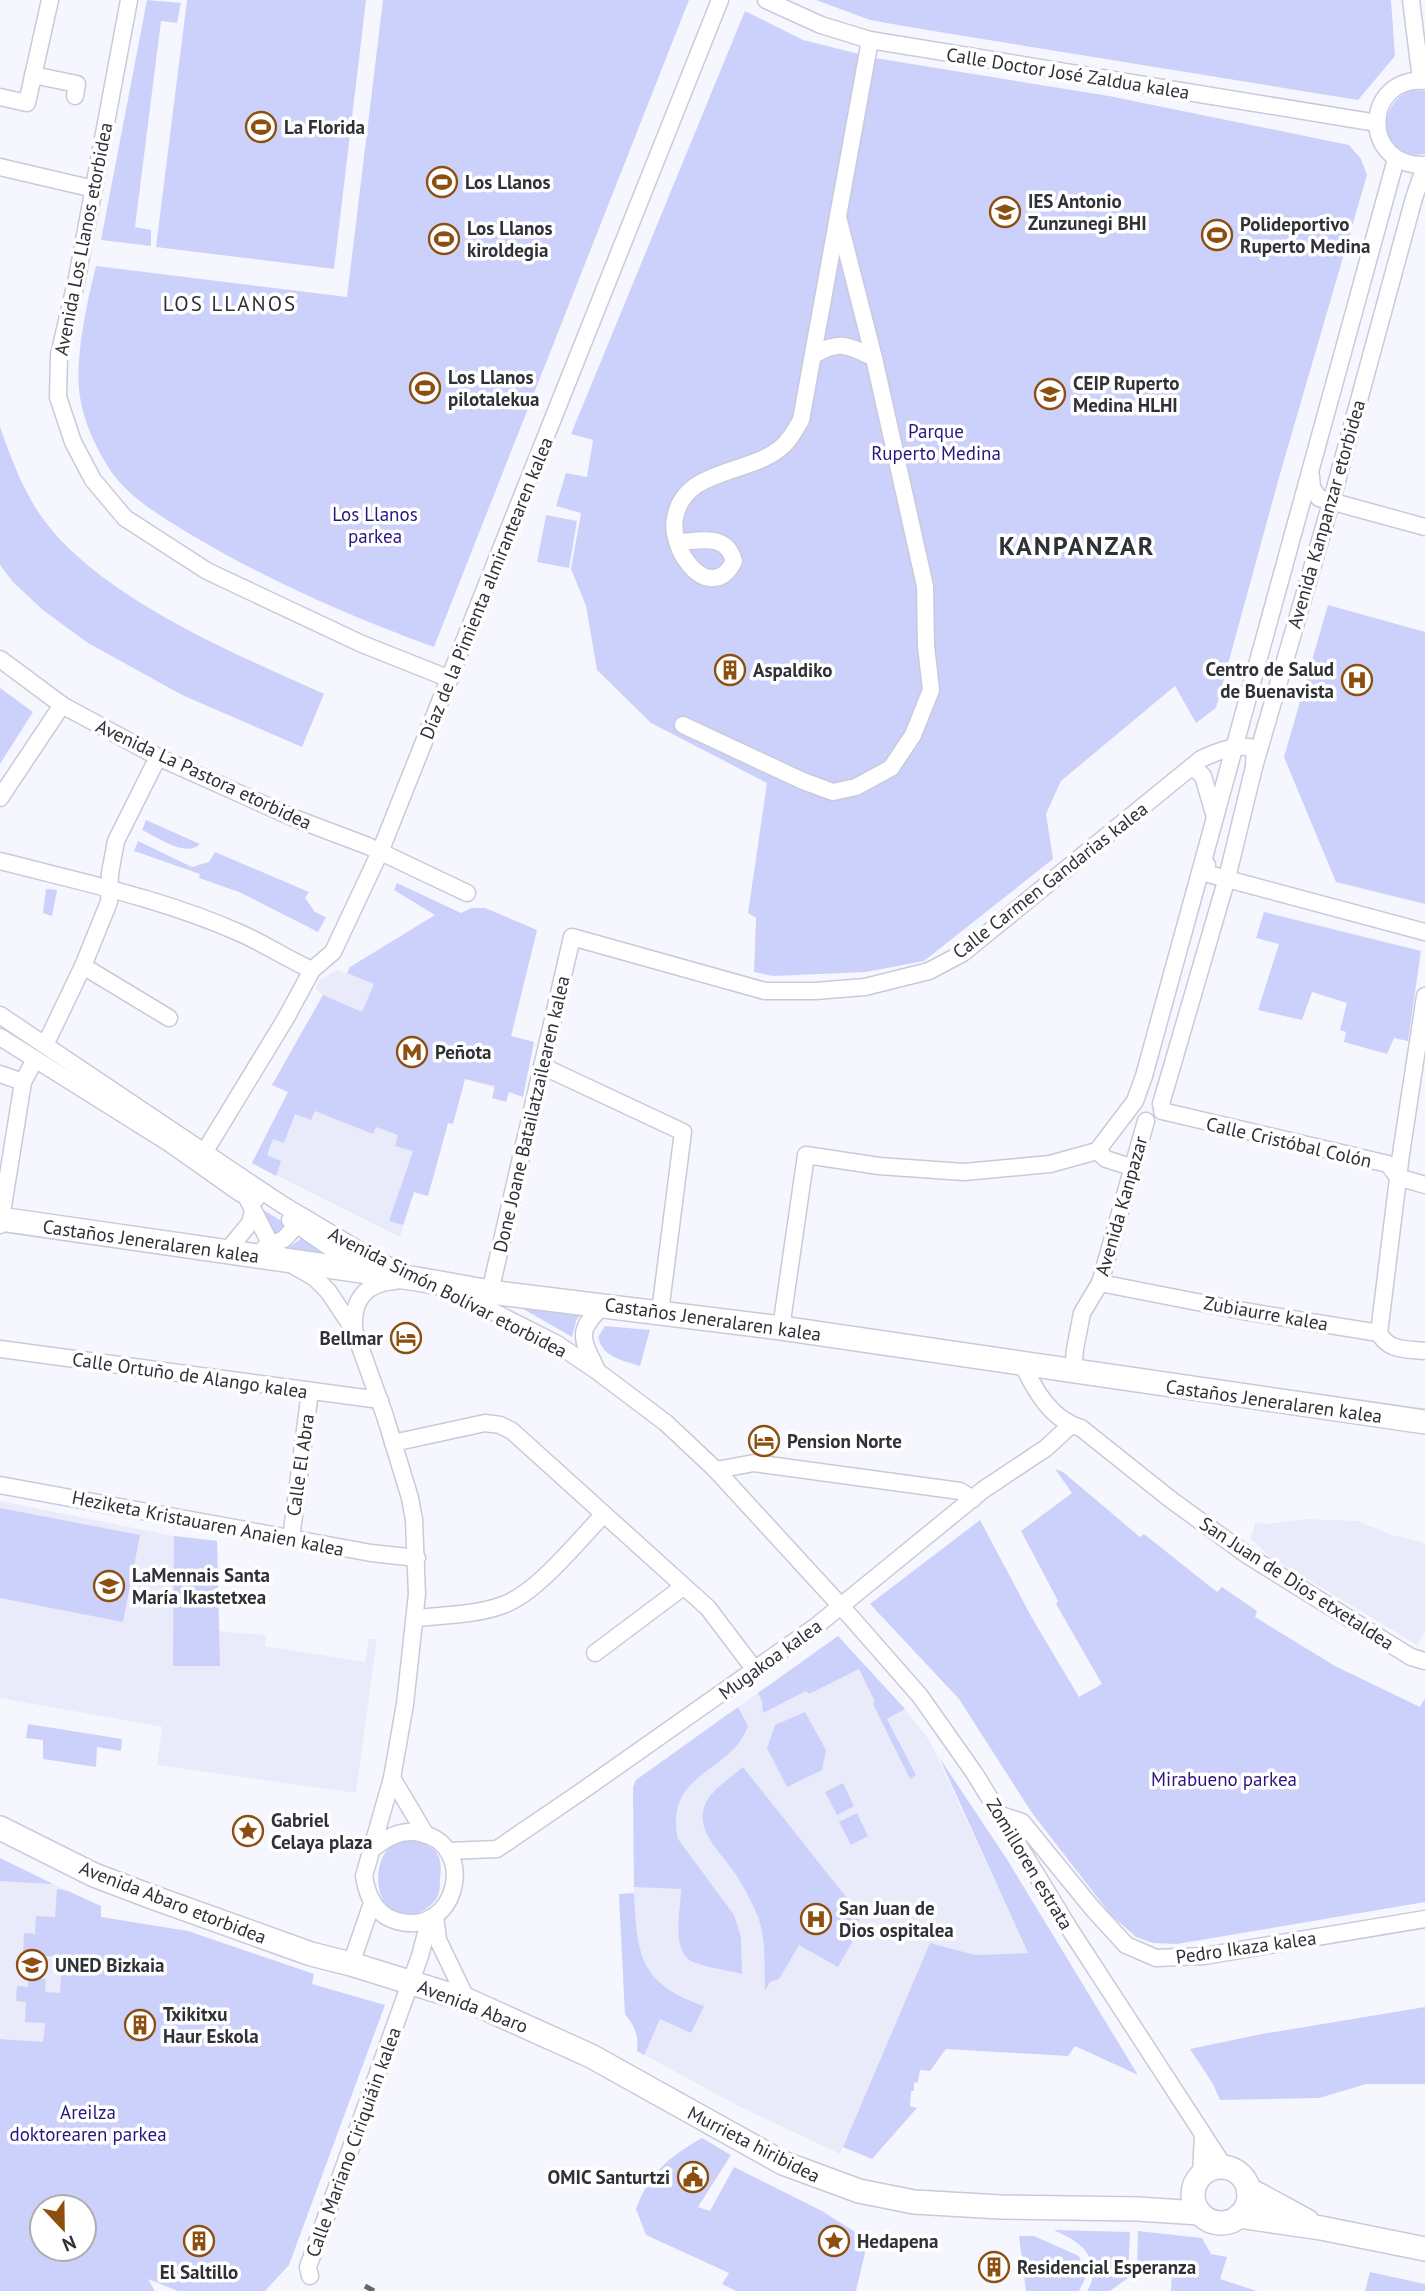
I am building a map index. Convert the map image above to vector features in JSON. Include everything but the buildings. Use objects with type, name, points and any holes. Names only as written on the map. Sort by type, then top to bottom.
[{"type":"street","points":[[0,97],[27,103],[50,0]]},
{"type":"street","name":"Avenida Los Llanos etorbidea","points":[[129,0],[94,189],[59,355],[58,397],[73,442],[93,481],[125,518],[207,571],[340,634],[450,679]]},
{"type":"street","name":"Díaz de la Pimienta almirantearen kalea","points":[[205,1151],[279,1030],[312,970],[333,952],[380,852],[720,0]]},
{"type":"street","name":"Calle Doctor José Zaldua kalea","points":[[766,0],[821,25],[870,40],[1377,123]]},
{"type":"street","points":[[1411,0],[1423,81],[1408,82],[1385,97],[1379,109],[1377,123],[1379,137],[1396,159],[1425,166]]},
{"type":"street","points":[[679,542],[673,532],[673,525],[677,505],[686,492],[699,482],[760,460],[778,450],[791,437],[801,421],[870,40]]},
{"type":"street","points":[[33,75],[78,84],[75,96]]},
{"type":"street","name":"Avenida Kanpanzar etorbidea","points":[[1097,1151],[1139,1103],[1144,1076],[1396,159]]},
{"type":"street","name":"Avenida Kanpanzar etorbidea","points":[[1162,1108],[1227,878],[1254,767],[1425,166]]},
{"type":"street","points":[[0,167],[94,189]]},
{"type":"street","points":[[683,725],[803,781],[833,792],[856,787],[891,768],[912,735],[931,690],[926,646],[925,586],[874,358],[838,217]]},
{"type":"street","points":[[814,355],[828,346],[848,345],[874,358]]},
{"type":"street","points":[[1311,473],[1312,488],[1319,498],[1425,527]]},
{"type":"street","name":"Avenida La Pastora etorbidea","points":[[0,659],[62,705],[158,757],[294,818],[380,852]]},
{"type":"street","points":[[0,798],[62,705]]},
{"type":"street","points":[[1234,748],[1255,748],[1254,767]]},
{"type":"street","name":"Calle Carmen Gandarias kalea","points":[[572,937],[765,991],[865,987],[929,971],[963,953],[1201,759],[1221,749],[1234,748]]},
{"type":"street","points":[[42,1043],[49,1037],[83,967],[109,902],[110,873],[117,841],[158,757]]},
{"type":"street","points":[[1193,767],[1203,776],[1215,818]]},
{"type":"street","points":[[380,852],[467,893]]},
{"type":"street","points":[[0,861],[139,896],[241,933],[312,970]]},
{"type":"street","points":[[1201,872],[1425,932]]},
{"type":"street","name":"Done Joane Batailatzailearen kalea","points":[[490,1292],[572,937]]},
{"type":"street","points":[[83,967],[169,1018]]},
{"type":"street","points":[[1379,1333],[1411,1181],[1425,996]]},
{"type":"street","name":"Avenida Simón Bolívar etorbidea","points":[[0,1016],[205,1151],[366,1272]]},
{"type":"street","name":"Avenida Simón Bolívar etorbidea","points":[[0,1037],[169,1143],[250,1204],[277,1253]]},
{"type":"street","points":[[0,1221],[23,1082],[35,1059]]},
{"type":"street","points":[[542,1066],[683,1132],[660,1312]]},
{"type":"street","points":[[0,1074],[23,1082]]},
{"type":"street","points":[[1155,1099],[1162,1108],[1156,1121],[1146,1121],[1139,1114],[1139,1103],[1155,1099]]},
{"type":"street","name":"Calle Cristóbal Colón","points":[[1162,1108],[1388,1164],[1411,1181]]},
{"type":"street","name":"Avenida Kanpazar","points":[[1073,1370],[1083,1313],[1100,1283],[1146,1121]]},
{"type":"street","points":[[781,1328],[806,1155],[879,1166],[964,1172],[1050,1164],[1097,1151],[1105,1159],[1131,1167]]},
{"type":"street","points":[[235,1253],[250,1223],[250,1204]]},
{"type":"street","name":"Avenida Simón Bolívar etorbidea","points":[[250,1204],[271,1206],[417,1279],[488,1309],[557,1345],[597,1371],[667,1423],[716,1469],[840,1606]]},
{"type":"street","points":[[296,1219],[277,1253],[315,1278],[328,1291],[354,1330],[380,1400],[410,1498],[417,1558],[416,1618],[405,1704],[392,1778],[371,1850],[364,1876],[366,1890],[372,1903],[382,1914],[394,1921],[408,1923],[433,1917],[446,1906],[453,1894],[454,1867],[449,1851],[426,1835],[412,1832],[397,1833],[371,1850]]},
{"type":"street","name":"Castaños Jeneralaren kalea","points":[[0,1221],[235,1253],[277,1253],[366,1272],[490,1292],[605,1304],[781,1328],[1425,1422]]},
{"type":"street","points":[[354,1330],[356,1306],[373,1284],[417,1279]]},
{"type":"street","name":"Zubiaurre kalea","points":[[1100,1283],[1243,1311],[1379,1333],[1383,1341],[1391,1347],[1425,1351]]},
{"type":"street","points":[[597,1371],[582,1336],[584,1327],[605,1304]]},
{"type":"street","name":"Calle Ortuño de Alango kalea","points":[[0,1349],[380,1400]]},
{"type":"street","name":"San Juan de Dios etxetaldea","points":[[1022,1363],[1030,1381],[1049,1407],[1071,1425],[1081,1428],[1247,1555],[1388,1644],[1411,1657],[1425,1661]]},
{"type":"street","name":"Calle El Abra","points":[[291,1539],[310,1391]]},
{"type":"street","points":[[393,1443],[485,1423],[500,1425],[512,1432],[708,1608],[755,1670]]},
{"type":"street","name":"Mugakoa kalea","points":[[449,1851],[497,1849],[755,1670],[840,1606],[973,1499],[1046,1448],[1071,1425]]},
{"type":"street","points":[[716,1469],[754,1463],[960,1491],[973,1499]]},
{"type":"street","name":"Heziketa Kristauaren Anaien kalea","points":[[0,1485],[291,1539],[417,1558]]},
{"type":"street","points":[[416,1618],[477,1611],[502,1605],[524,1595],[604,1514]]},
{"type":"street","points":[[596,1653],[683,1587]]},
{"type":"street","name":"Zomilloren estrata","points":[[840,1606],[920,1696],[1001,1815],[1069,1928],[1225,2168]]},
{"type":"street","points":[[392,1778],[426,1835]]},
{"type":"street","name":"Pedro Ikaza kalea","points":[[1001,1815],[1022,1822],[1126,1945],[1156,1958],[1204,1956],[1425,1919]]},
{"type":"street","name":"Avenida Abaro etorbidea","points":[[0,1828],[122,1886],[311,1954],[351,1964]]},
{"type":"street","points":[[351,1964],[372,1903]]},
{"type":"street","points":[[433,1917],[438,1940],[467,2000]]},
{"type":"street","name":"Calle Mariano Ciriquiáin kalea","points":[[310,2276],[308,2267],[433,1917]]},
{"type":"street","name":"Avenida Abaro","points":[[351,1964],[467,2000],[591,2056]]},
{"type":"street","name":"Murrieta hiribidea","points":[[591,2056],[783,2162],[859,2191],[914,2202],[1199,2213]]},
{"type":"street","points":[[1198,2182],[1216,2168],[1225,2168],[1240,2175],[1248,2189],[1248,2204],[1239,2216],[1231,2221],[1214,2222],[1199,2213],[1193,2196],[1198,2182],[1203,2134]]},
{"type":"street","name":"Murrieta hiribidea","points":[[1138,2209],[1175,2197],[1198,2182]]},
{"type":"street","points":[[1248,2189],[1321,2228]]},
{"type":"street","points":[[1239,2216],[1321,2228],[1425,2249]]},
{"type":"shaded area","points":[[472,908],[485,908],[537,930],[511,1036],[534,1042],[523,1097],[465,1079],[453,1124],[448,1123],[428,1196],[414,1192],[400,1237],[252,1163],[288,1092],[272,1085],[323,995],[315,988],[321,979],[337,970],[347,973],[350,967]]},
{"type":"shaded area","name":"LaMennais Santa María Ikastetxea","points":[[0,1501],[174,1536],[217,1541],[219,1631],[266,1635],[265,1646],[365,1662],[369,1639],[377,1639],[356,1793],[157,1765],[162,1727],[0,1698]]},
{"type":"shaded area","points":[[1307,1519],[1358,1521],[1392,1535],[1425,1543],[1425,1633],[1417,1645],[1270,1557],[1251,1539],[1255,1522],[1267,1524]]},
{"type":"shaded area","name":"San Juan de Dios ospitalea","points":[[838,1636],[905,1709],[930,1741],[1028,1953],[975,1955],[930,1944],[840,2154],[740,2107],[637,2051],[638,2039],[634,2026],[625,2014],[619,1894],[634,1894],[633,1787],[636,1780]]},
{"type":"shaded area","name":"UNED Bizkaia","points":[[0,1858],[68,1891],[62,2044],[0,2039]]},
{"type":"green space","points":[[147,0],[181,3],[177,23],[161,21],[135,227],[151,230],[151,246],[101,240]]},
{"type":"green space","name":"La Florida","points":[[187,0],[366,0],[334,269],[156,247]]},
{"type":"green space","name":"Los Llanos parkea","points":[[383,0],[689,0],[434,647],[370,623],[278,582],[188,533],[146,506],[126,489],[110,470],[91,435],[80,397],[82,332],[96,266],[347,297]]},
{"type":"green space","points":[[816,0],[1391,0],[1395,56],[1358,100],[870,20]]},
{"type":"green space","name":"Parque Ruperto Medina","points":[[745,11],[803,40],[875,58],[1109,96],[1349,145],[1361,159],[1367,175],[1280,474],[1216,708],[1196,723],[1175,686],[1061,781],[1046,814],[1053,859],[924,961],[866,972],[773,976],[754,972],[756,918],[748,913],[767,783],[651,723],[597,670],[586,606],[571,569],[581,513],[556,506],[566,473],[587,477],[593,440],[571,434]]},
{"type":"green space","points":[[1412,90],[1425,91],[1425,154],[1411,154],[1399,150],[1387,131],[1391,108],[1399,98]]},
{"type":"green space","points":[[0,427],[31,500],[54,533],[85,563],[121,590],[162,615],[246,659],[324,694],[302,747],[182,695],[88,643],[44,611],[13,582],[0,565]]},
{"type":"green space","points":[[546,515],[577,521],[569,568],[537,562]]},
{"type":"green space","points":[[1328,605],[1425,632],[1425,904],[1336,882],[1284,757]]},
{"type":"green space","points":[[0,688],[33,712],[0,764]]},
{"type":"green space","points":[[146,820],[200,844],[187,849],[171,845],[142,830]]},
{"type":"green space","points":[[138,841],[192,867],[209,862],[215,852],[309,892],[305,898],[315,912],[326,917],[318,932],[239,892],[199,878],[200,874],[134,851]]},
{"type":"green space","points":[[397,883],[461,913],[472,908],[485,908],[537,930],[511,1036],[534,1042],[523,1097],[509,1092],[506,1102],[492,1098],[495,1086],[465,1079],[453,1124],[448,1123],[428,1196],[414,1192],[403,1225],[389,1221],[413,1151],[395,1146],[398,1135],[376,1127],[373,1134],[315,1111],[311,1120],[295,1114],[284,1143],[273,1139],[267,1155],[281,1161],[276,1176],[252,1163],[288,1092],[272,1085],[323,995],[362,1012],[374,984],[347,973],[350,967],[435,915],[394,890]]},
{"type":"green space","points":[[46,889],[57,890],[52,916],[43,913]]},
{"type":"green space","points":[[1264,912],[1421,951],[1408,1041],[1394,1038],[1387,1054],[1344,1042],[1346,1032],[1340,1030],[1347,1003],[1312,992],[1302,1020],[1258,1010],[1279,944],[1256,938]]},
{"type":"green space","points":[[255,1205],[288,1225],[281,1233],[274,1235]]},
{"type":"green space","points":[[303,1237],[332,1257],[284,1251]]},
{"type":"green space","points":[[511,1302],[583,1311],[576,1321],[572,1337]]},
{"type":"green space","points":[[605,1326],[650,1330],[640,1366],[614,1357],[604,1349],[598,1337]]},
{"type":"green space","name":"Mirabueno parkea","points":[[1055,1469],[1063,1472],[1140,1537],[1144,1534],[1217,1592],[1222,1587],[1257,1611],[1255,1617],[1335,1666],[1420,1707],[1425,1698],[1425,1902],[1177,1944],[1153,1943],[1136,1937],[1111,1915],[1032,1813],[959,1699],[870,1604],[980,1520],[1032,1618],[1079,1697],[1102,1684],[1056,1604],[1058,1601],[1021,1531],[1072,1493]]},
{"type":"green space","points":[[0,1508],[140,1535],[123,1622],[0,1598]]},
{"type":"green space","points":[[174,1536],[217,1541],[220,1666],[173,1666]]},
{"type":"green space","points":[[838,1636],[905,1709],[887,1719],[916,1775],[910,1779],[859,1669],[763,1713],[758,1693]]},
{"type":"green space","points":[[738,1707],[748,1726],[740,1742],[690,1786],[681,1799],[676,1817],[678,1839],[734,1915],[741,1937],[742,1974],[699,1964],[686,1957],[681,1949],[678,1929],[681,1889],[634,1887],[633,1787],[636,1780]]},
{"type":"green space","points":[[805,1712],[826,1750],[822,1770],[787,1787],[767,1748],[775,1725]]},
{"type":"green space","points":[[28,1724],[122,1739],[121,1751],[97,1747],[96,1767],[43,1759],[43,1740],[26,1738]]},
{"type":"green space","points":[[939,1757],[1008,1861],[1138,2075],[1075,2046],[1068,2056],[946,2049],[930,2071],[920,2070],[918,2082],[914,2083],[914,2091],[911,2091],[910,2106],[917,2108],[872,2159],[843,2147],[930,1943],[975,1955],[1028,1953]]},
{"type":"green space","points":[[743,1767],[862,1917],[858,1922],[862,1925],[838,1967],[799,1945],[779,1979],[770,1982],[765,1991],[764,1949],[759,1919],[740,1881],[708,1836],[703,1817],[704,1807],[710,1796]]},
{"type":"green space","points":[[843,1783],[854,1806],[837,1815],[825,1792]]},
{"type":"green space","points":[[857,1813],[868,1836],[851,1845],[839,1822]]},
{"type":"green space","points":[[410,1838],[425,1844],[439,1856],[440,1888],[437,1899],[430,1906],[418,1913],[404,1915],[393,1911],[385,1903],[378,1878],[385,1852],[396,1842]]},
{"type":"green space","points":[[0,1858],[53,1884],[0,1881]]},
{"type":"green space","name":"Areilza doktorearen parkea","points":[[57,1889],[68,1891],[101,1906],[101,1917],[188,1931],[314,1974],[312,1984],[385,2005],[289,2265],[265,2291],[178,2291],[148,2279],[155,2291],[0,2291],[0,2039],[43,2042],[45,2023],[25,2022],[26,2002],[16,2001],[17,1986],[28,1987],[29,1978],[46,1979],[45,1992],[60,1993],[62,1957],[23,1954],[24,1933],[35,1934],[36,1916],[55,1917]]},
{"type":"green space","points":[[634,1893],[637,1934],[646,1965],[666,1988],[704,2006],[691,2033],[660,2019],[644,2055],[637,2051],[636,2031],[625,2014],[619,1894]]},
{"type":"green space","points":[[1425,2007],[1425,2084],[1366,2084],[1319,2098],[1220,2100],[1190,2049],[1262,2034]]},
{"type":"green space","points":[[702,2138],[731,2155],[698,2207],[710,2211],[734,2167],[822,2211],[868,2240],[856,2291],[736,2291],[722,2284],[729,2273],[646,2235],[636,2209],[648,2185],[670,2159]]},
{"type":"green space","points":[[1054,2230],[1130,2232],[1128,2278],[1110,2291],[1087,2291],[1092,2275],[1088,2255],[1079,2245]]},
{"type":"green space","points":[[1138,2231],[1202,2238],[1211,2254],[1227,2257],[1220,2279],[1257,2291],[1171,2291],[1172,2268],[1137,2267]]},
{"type":"green space","points":[[1019,2236],[1034,2236],[1079,2256],[1085,2279],[1079,2291],[1026,2291]]},
{"type":"green space","points":[[1370,2272],[1425,2284],[1425,2291],[1365,2291]]},
{"type":"railway","points":[[365,2286],[374,2291]]},
{"type":"place","name":"La Florida","points":[[261,127]]},
{"type":"place","name":"Los Llanos","points":[[442,182]]},
{"type":"place","name":"IES Antonio Zunzunegi BHI","points":[[1005,212]]},
{"type":"place","name":"Polideportivo Ruperto Medina","points":[[1217,235]]},
{"type":"place","name":"Los Llanos kiroldegia","points":[[444,239]]},
{"type":"place","name":"Los Llanos pilotalekua","points":[[425,388]]},
{"type":"place","name":"CEIP Ruperto Medina HLHI","points":[[1050,394]]},
{"type":"place","name":"Aspaldiko","points":[[730,670]]},
{"type":"place","name":"Centro de Salud de Buenavista","points":[[1357,680]]},
{"type":"place","name":"Peñota","points":[[412,1052]]},
{"type":"place","name":"Bellmar","points":[[406,1338]]},
{"type":"place","name":"Pension Norte","points":[[764,1441]]},
{"type":"place","name":"LaMennais Santa María Ikastetxea","points":[[109,1586]]},
{"type":"place","name":"Gabriel Celaya plaza","points":[[248,1831]]},
{"type":"place","name":"San Juan de Dios ospitalea","points":[[816,1919]]},
{"type":"place","name":"UNED Bizkaia","points":[[32,1965]]},
{"type":"place","name":"Txikitxu Haur Eskola","points":[[140,2025]]},
{"type":"place","name":"OMIC Santurtzi","points":[[693,2177]]},
{"type":"place","name":"El Saltillo","points":[[199,2241]]},
{"type":"place","name":"Hedapena","points":[[834,2241]]},
{"type":"place","name":"Residencial Esperanza","points":[[994,2267]]},
{"type":"district","name":"LOS LLANOS","points":[[230,304]]},
{"type":"district","name":"KANPANZAR","points":[[1077,546]]}]
